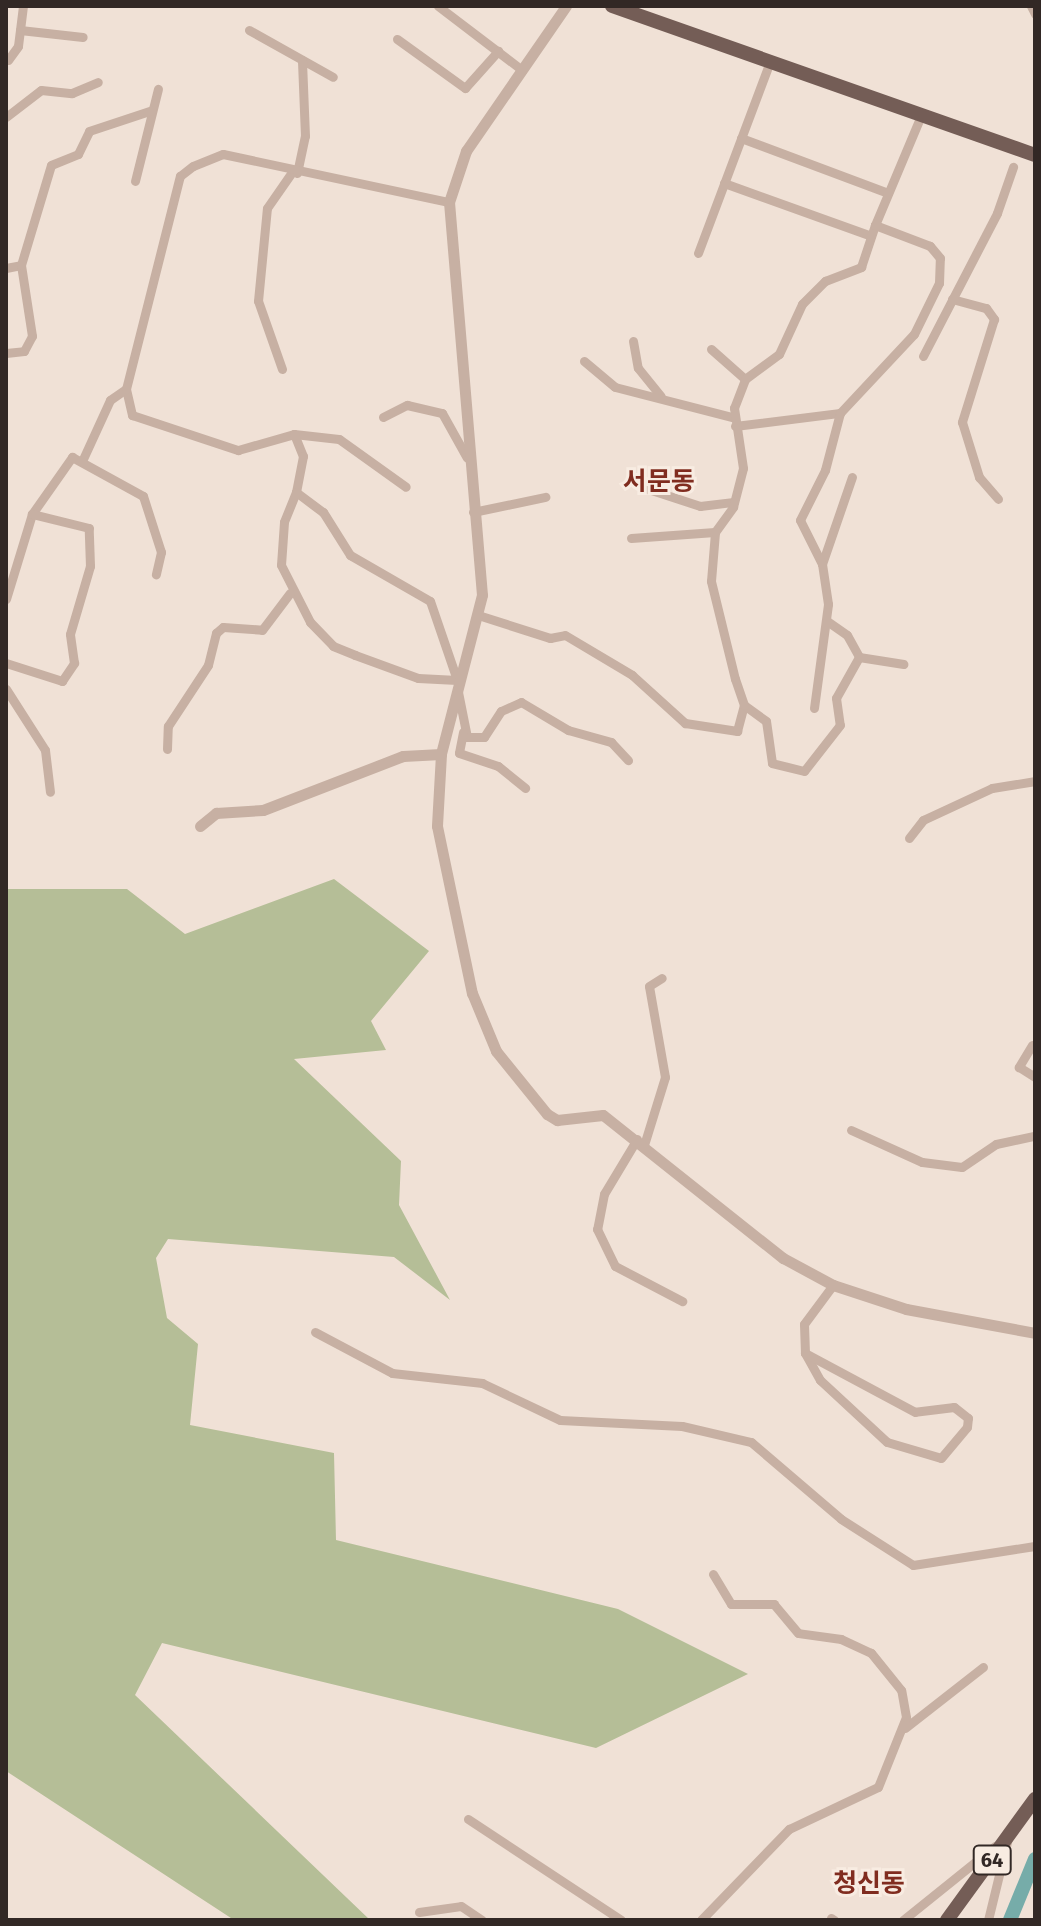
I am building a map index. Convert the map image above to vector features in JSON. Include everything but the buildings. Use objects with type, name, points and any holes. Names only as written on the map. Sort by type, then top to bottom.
[{"type":"main road","points":[[612,6],[920,118],[1035,155]]},
{"type":"main road","name":"64","points":[[947,1920],[1035,1799]]},
{"type":"street","points":[[8,60],[20,30],[23,6]]},
{"type":"street","points":[[438,6],[522,70]]},
{"type":"street","points":[[566,6],[466,151],[449,202],[478,615],[456,684],[441,754],[438,846],[472,993],[496,1051],[557,1120],[593,1112],[641,1142],[783,1258],[833,1285],[906,1309],[1035,1333]]},
{"type":"street","points":[[20,30],[83,37]]},
{"type":"street","points":[[249,30],[333,77]]},
{"type":"street","points":[[397,39],[465,88],[498,51]]},
{"type":"street","points":[[282,369],[258,301],[267,208],[294,173],[305,136],[302,60]]},
{"type":"street","points":[[698,253],[769,64]]},
{"type":"street","points":[[6,117],[41,90],[72,93],[98,82]]},
{"type":"street","points":[[135,181],[158,89]]},
{"type":"street","points":[[6,353],[24,351],[32,336],[21,265],[51,165],[78,154],[89,131],[152,110]]},
{"type":"street","points":[[478,615],[550,638],[565,635],[632,675],[685,723],[737,731],[744,705],[711,581],[715,532],[734,502],[743,455],[734,422],[745,379],[779,354],[790,320],[809,296],[861,267],[875,225],[920,118]]},
{"type":"street","points":[[741,138],[888,193]]},
{"type":"street","points":[[406,487],[339,439],[294,434],[238,450],[132,415],[126,389],[180,176],[207,156],[223,154],[294,173],[449,202]]},
{"type":"street","points":[[923,356],[1013,167]]},
{"type":"street","points":[[724,183],[871,236]]},
{"type":"street","points":[[822,564],[798,527],[825,470],[840,413],[914,334],[939,283],[940,258],[930,246],[875,225]]},
{"type":"street","points":[[6,268],[21,265]]},
{"type":"street","points":[[952,299],[986,308],[994,319],[962,422],[979,477],[998,499]]},
{"type":"street","points":[[633,341],[638,368],[661,396]]},
{"type":"street","points":[[711,349],[745,379]]},
{"type":"street","points":[[584,361],[615,387],[661,396],[734,422],[840,413]]},
{"type":"street","points":[[83,459],[110,400],[126,389]]},
{"type":"street","points":[[383,417],[407,405],[442,413],[467,458]]},
{"type":"street","points":[[294,434],[303,456],[296,492],[284,522],[281,565],[290,593],[333,646],[418,678],[456,684]]},
{"type":"street","points":[[6,599],[32,514],[64,459],[83,459],[143,496],[161,552],[156,574]]},
{"type":"street","points":[[814,708],[827,621],[822,564],[852,477]]},
{"type":"street","points":[[645,488],[700,506],[734,502]]},
{"type":"street","points":[[296,492],[323,512],[350,555],[430,601],[456,684],[463,732],[459,753],[498,766],[525,788]]},
{"type":"street","points":[[473,512],[545,497]]},
{"type":"street","points":[[6,663],[62,681],[74,663],[70,634],[90,566],[89,528],[32,514]]},
{"type":"street","points":[[631,538],[715,532]]},
{"type":"street","points":[[167,749],[168,726],[208,665],[216,633],[223,627],[262,630],[290,593]]},
{"type":"street","points":[[827,621],[847,635],[859,657]]},
{"type":"street","points":[[744,705],[766,721],[772,763],[804,771],[840,725],[836,698],[859,657]]},
{"type":"street","points":[[859,657],[903,664]]},
{"type":"street","points":[[6,689],[45,750],[50,792]]},
{"type":"street","points":[[463,732],[484,737],[501,711],[521,702],[568,730],[611,742],[628,760]]},
{"type":"street","points":[[200,826],[216,813],[263,810],[403,756],[441,754]]},
{"type":"street","points":[[909,838],[923,820],[992,788],[1035,781]]},
{"type":"street","points":[[662,978],[649,994],[665,1077],[641,1142],[614,1171],[597,1229],[615,1266],[682,1301]]},
{"type":"street","points":[[1032,1045],[1019,1067],[1035,1077]]},
{"type":"street","points":[[851,1130],[922,1162],[962,1167],[996,1144],[1035,1136]]},
{"type":"street","points":[[805,1353],[915,1412],[954,1407],[968,1418],[967,1427],[948,1454],[933,1459],[887,1442],[820,1380],[805,1353],[804,1324],[833,1285]]},
{"type":"street","points":[[315,1332],[392,1373],[482,1383],[560,1420],[682,1426],[751,1442],[841,1519],[913,1565],[1035,1546]]},
{"type":"street","points":[[701,1920],[789,1829],[878,1787],[903,1731],[901,1690],[871,1653],[841,1639],[798,1633],[774,1604],[731,1604],[713,1574]]},
{"type":"street","points":[[903,1731],[983,1667]]},
{"type":"street","points":[[468,1819],[621,1920]]},
{"type":"street","points":[[903,1920],[1008,1838]]},
{"type":"street","points":[[988,1920],[1008,1838]]},
{"type":"street","points":[[419,1912],[461,1906],[482,1920]]},
{"type":"green space","points":[[334,879],[429,951],[371,1021],[386,1050],[294,1059],[401,1161],[399,1205],[450,1300],[394,1257],[168,1239],[156,1258],[167,1318],[198,1344],[190,1425],[334,1453],[336,1540],[618,1609],[748,1674],[596,1748],[162,1643],[135,1695],[370,1920],[234,1920],[6,1771],[6,889],[127,889],[185,934]]},
{"type":"waterway","points":[[1010,1920],[1035,1859]]},
{"type":"district","name":"서문동","points":[[659,482]]},
{"type":"district","name":"청신동","points":[[869,1884]]}]
